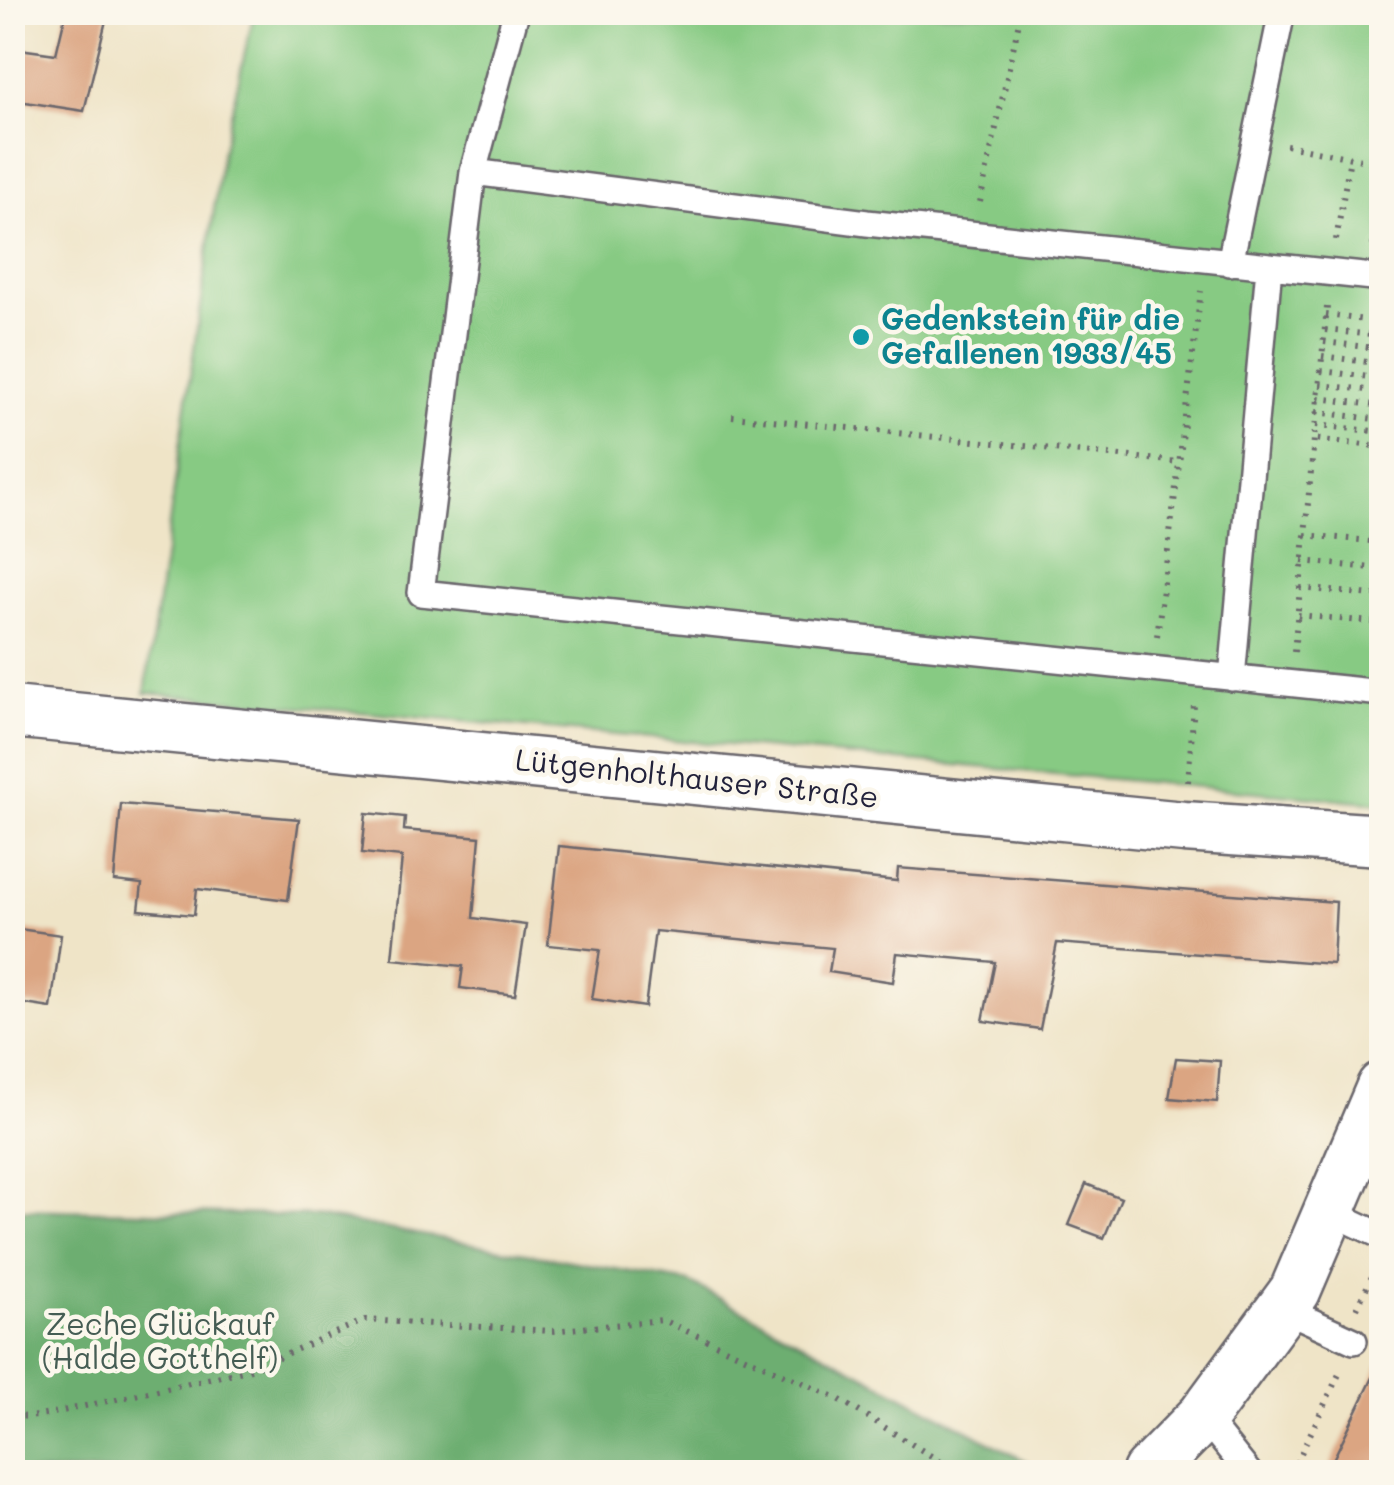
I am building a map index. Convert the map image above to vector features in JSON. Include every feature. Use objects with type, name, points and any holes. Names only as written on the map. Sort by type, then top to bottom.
[{"type":"street","name":"Lütgenholthauser Straße","points":[[12,712],[1184,827],[1382,840]]},
{"type":"street","points":[[1148,1472],[1203,1416],[1294,1291],[1382,1087]]},
{"type":"lane","points":[[516,12],[472,172],[421,593],[1382,692]]},
{"type":"lane","points":[[1217,261],[1256,139],[1282,12]]},
{"type":"lane","points":[[472,172],[973,236],[1375,277]]},
{"type":"lane","points":[[1232,678],[1270,267]]},
{"type":"lane","points":[[1331,1212],[1382,1236]]},
{"type":"lane","points":[[1282,1308],[1349,1339]]},
{"type":"lane","points":[[1203,1416],[1248,1472]]},
{"type":"path","points":[[973,236],[1021,12]]},
{"type":"path","points":[[1256,139],[1382,164]]},
{"type":"path","points":[[1292,684],[1330,272],[1350,158]]},
{"type":"path","points":[[1375,277],[1382,194]]},
{"type":"path","points":[[1152,670],[1179,462],[1217,261]]},
{"type":"path","points":[[1326,315],[1382,322]]},
{"type":"path","points":[[1325,330],[1382,336]]},
{"type":"path","points":[[1324,342],[1382,349]]},
{"type":"path","points":[[1318,398],[1378,406],[1380,364],[1322,356]]},
{"type":"path","points":[[1321,371],[1378,378]]},
{"type":"path","points":[[1320,385],[1377,391]]},
{"type":"path","points":[[1316,412],[1382,420]]},
{"type":"path","points":[[732,416],[1179,462]]},
{"type":"path","points":[[1316,425],[1382,432]]},
{"type":"path","points":[[1314,439],[1382,447]]},
{"type":"path","points":[[1304,535],[1382,542]]},
{"type":"path","points":[[1302,561],[1382,569]]},
{"type":"path","points":[[1300,588],[1382,596]]},
{"type":"path","points":[[1298,614],[1382,623]]},
{"type":"path","points":[[1187,794],[1196,674]]},
{"type":"path","points":[[1292,1472],[1382,1256]]},
{"type":"path","points":[[12,1418],[40,1416],[248,1370],[364,1320],[552,1332],[662,1320],[837,1398],[958,1472]]},
{"type":"green space","points":[[254,13],[1381,13],[1381,803],[145,693],[222,153]]},
{"type":"green space","name":"Zeche Glückauf (Halde Gotthelf)","points":[[13,1209],[315,1216],[689,1282],[1046,1472],[13,1472]]},
{"type":"building","points":[[66,12],[108,12],[84,111],[12,100],[12,48],[56,54]]},
{"type":"building","points":[[121,804],[299,819],[288,900],[197,889],[194,915],[139,910],[142,884],[114,881]]},
{"type":"building","points":[[366,813],[405,817],[404,830],[480,837],[473,918],[526,925],[515,995],[460,988],[463,966],[392,959],[402,857],[362,853]]},
{"type":"building","points":[[559,846],[897,881],[898,868],[1336,902],[1333,964],[1057,943],[1040,1029],[983,1021],[995,962],[897,953],[893,982],[829,972],[833,948],[655,931],[645,1007],[592,999],[600,950],[548,945]]},
{"type":"building","points":[[12,928],[61,935],[51,1008],[12,1002]]},
{"type":"building","points":[[1176,1058],[1220,1061],[1217,1102],[1169,1098]]},
{"type":"building","points":[[1086,1184],[1121,1198],[1104,1238],[1069,1225]]},
{"type":"building","points":[[1382,1359],[1382,1472],[1327,1472]]},
{"type":"place","name":"Gedenkstein für die Gefallenen 1933/45","points":[[861,337]]}]
